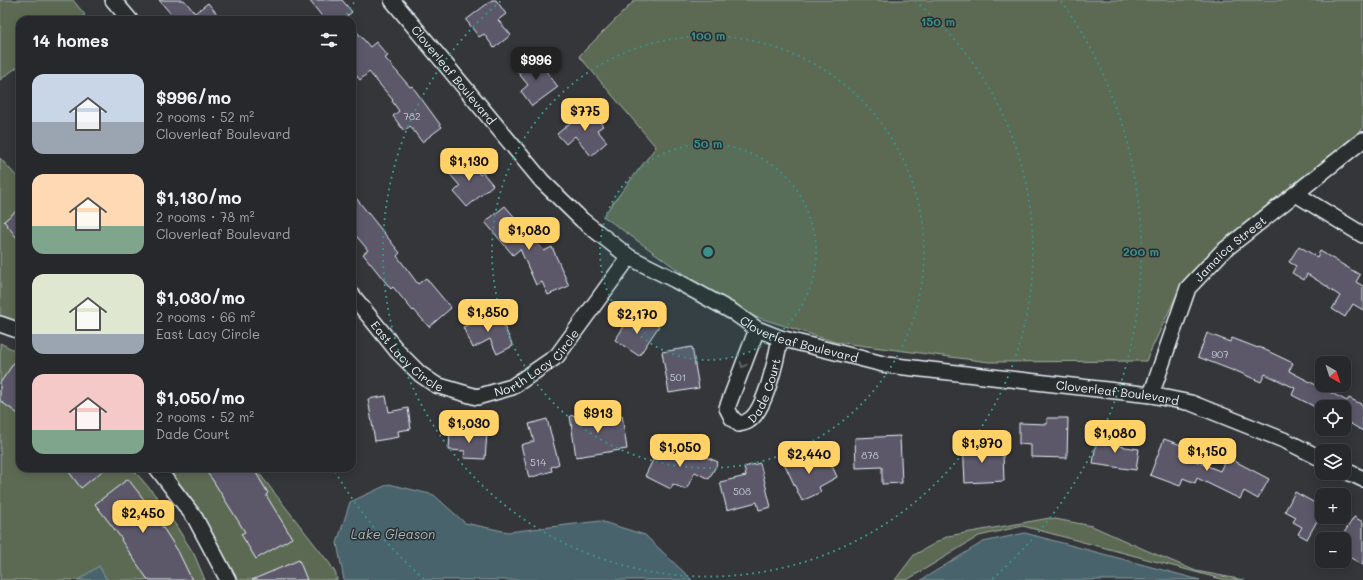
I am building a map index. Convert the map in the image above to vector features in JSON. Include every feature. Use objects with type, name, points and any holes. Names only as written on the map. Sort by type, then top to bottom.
[{"type":"street","points":[[113,0],[127,16]]},
{"type":"street","name":"Cloverleaf Boulevard","points":[[392,0],[542,180],[582,220],[629,257],[682,283],[733,312],[757,329],[780,338],[887,365],[1151,395],[1191,403],[1286,441],[1315,456]]},
{"type":"street","name":"Jamaica Street","points":[[1151,395],[1188,288],[1222,252],[1363,140]]},
{"type":"street","points":[[1296,194],[1363,236]]},
{"type":"street","name":"North Lacy Circle","points":[[477,397],[512,387],[557,356],[629,257]]},
{"type":"street","name":"East Lacy Circle","points":[[356,300],[398,352],[420,374],[436,385],[477,397]]},
{"type":"street","points":[[0,324],[16,330]]},
{"type":"street","name":"Dade Court","points":[[757,329],[727,408],[732,418],[739,424],[748,422],[762,404],[776,361],[780,338]]},
{"type":"street","points":[[160,472],[195,518],[228,580]]},
{"type":"street","points":[[1351,473],[1363,479]]},
{"type":"green space","points":[[0,0],[73,0],[85,15],[16,16],[16,68],[0,80]]},
{"type":"green space","points":[[635,0],[1363,0],[1363,129],[1294,185],[1292,183],[1289,189],[1217,246],[1183,281],[1146,361],[989,362],[835,342],[750,315],[699,285],[603,216],[656,147],[579,56]]},
{"type":"green space","points":[[0,158],[16,176],[16,334],[0,327]]},
{"type":"green space","points":[[0,343],[16,351],[16,472],[135,472],[161,502],[194,554],[205,580],[0,580]]},
{"type":"green space","points":[[154,472],[258,472],[330,564],[336,574],[337,580],[221,580],[207,547]]},
{"type":"green space","points":[[1050,518],[1092,526],[1196,571],[1244,580],[1225,580],[1023,526],[979,536],[907,580],[895,580],[914,555],[948,536]]},
{"type":"water","name":"Lake Gleason","points":[[389,484],[434,495],[465,523],[508,532],[600,521],[645,535],[692,580],[344,580],[337,543],[350,502]]},
{"type":"water","points":[[1025,533],[1200,580],[921,580],[983,542]]},
{"type":"water","points":[[99,566],[107,580],[78,580]]},
{"type":"building","points":[[159,0],[184,0],[195,13],[208,3],[219,16],[173,16]]},
{"type":"building","points":[[309,0],[342,0],[352,12],[347,16],[322,16]]},
{"type":"building","points":[[492,0],[496,0],[506,14],[498,20],[511,35],[494,48],[484,34],[479,37],[466,20]]},
{"type":"building","points":[[356,31],[370,47],[376,42],[388,56],[385,58],[410,87],[412,86],[442,127],[422,142],[410,126],[404,131],[393,116],[399,111],[392,101],[393,100],[369,72],[360,80],[356,75]]},
{"type":"building","points":[[535,56],[558,87],[532,106],[521,91],[528,85],[516,70]]},
{"type":"building","points":[[588,108],[603,126],[597,130],[607,142],[591,156],[575,136],[566,144],[557,134]]},
{"type":"building","points":[[466,157],[480,175],[483,173],[493,185],[467,207],[454,192],[460,186],[448,172]]},
{"type":"building","points":[[356,198],[400,253],[397,256],[418,284],[426,278],[451,308],[429,327],[393,287],[391,289],[363,254],[368,250],[356,236]]},
{"type":"building","points":[[505,206],[544,251],[552,247],[569,286],[548,295],[542,282],[536,285],[520,249],[513,255],[485,222]]},
{"type":"building","points":[[16,211],[16,237],[4,221]]},
{"type":"building","points":[[1299,246],[1317,257],[1320,251],[1360,275],[1356,282],[1363,286],[1363,310],[1353,304],[1345,317],[1332,309],[1340,296],[1307,274],[1304,280],[1292,273],[1296,266],[1289,262]]},
{"type":"building","points":[[484,312],[487,320],[499,315],[513,346],[497,354],[490,339],[473,348],[463,327],[473,323],[471,318]]},
{"type":"building","points":[[645,317],[659,326],[639,356],[615,340],[629,319],[639,325]]},
{"type":"building","points":[[1207,333],[1230,342],[1232,338],[1258,348],[1259,347],[1293,363],[1289,371],[1315,384],[1315,392],[1330,392],[1345,400],[1315,400],[1315,407],[1292,395],[1295,388],[1265,374],[1261,382],[1198,357]]},
{"type":"building","points":[[692,347],[699,388],[669,393],[662,352]]},
{"type":"building","points":[[16,360],[16,412],[0,401],[0,383]]},
{"type":"building","points":[[386,396],[389,412],[408,408],[411,429],[398,431],[399,437],[375,441],[368,399]]},
{"type":"building","points":[[1349,398],[1363,405],[1363,431],[1351,424],[1351,400],[1348,400]]},
{"type":"building","points":[[597,412],[598,419],[622,415],[627,449],[576,457],[570,416]]},
{"type":"building","points":[[1047,418],[1068,418],[1067,458],[1031,457],[1031,445],[1019,444],[1019,423],[1047,424]]},
{"type":"building","points":[[547,419],[559,464],[551,467],[552,471],[529,478],[521,445],[534,441],[529,424]]},
{"type":"building","points":[[450,431],[487,433],[485,459],[464,458],[465,451],[449,450]]},
{"type":"building","points":[[1097,435],[1120,438],[1119,446],[1139,449],[1136,470],[1093,464]]},
{"type":"building","points":[[900,436],[902,483],[882,484],[882,467],[856,468],[855,438]]},
{"type":"building","points":[[1164,439],[1184,446],[1180,455],[1220,471],[1227,457],[1269,479],[1258,499],[1244,491],[1240,499],[1197,478],[1195,483],[1183,478],[1180,486],[1150,475]]},
{"type":"building","points":[[980,440],[981,455],[1003,454],[1004,481],[965,483],[963,441]]},
{"type":"building","points":[[683,447],[718,462],[709,479],[695,472],[686,490],[673,484],[671,489],[645,476],[658,450],[677,459]]},
{"type":"building","points":[[800,453],[807,467],[828,457],[837,477],[819,487],[821,492],[802,501],[783,461]]},
{"type":"building","points":[[760,463],[771,507],[759,510],[757,502],[727,510],[720,482],[746,476],[744,467]]},
{"type":"building","points":[[69,472],[101,472],[81,488]]},
{"type":"building","points":[[206,472],[255,472],[268,493],[266,495],[292,538],[256,559],[241,534],[245,532]]},
{"type":"building","points":[[128,479],[149,506],[178,551],[192,580],[148,580],[121,540],[122,539],[95,504]]},
{"type":"building","points":[[1295,492],[1315,503],[1315,524],[1307,539],[1298,534],[1302,527],[1293,522],[1296,517],[1285,511]]},
{"type":"building","points":[[1354,517],[1363,522],[1363,565],[1351,558],[1351,532],[1345,532]]},
{"type":"building","points":[[299,560],[307,580],[252,580]]}]
